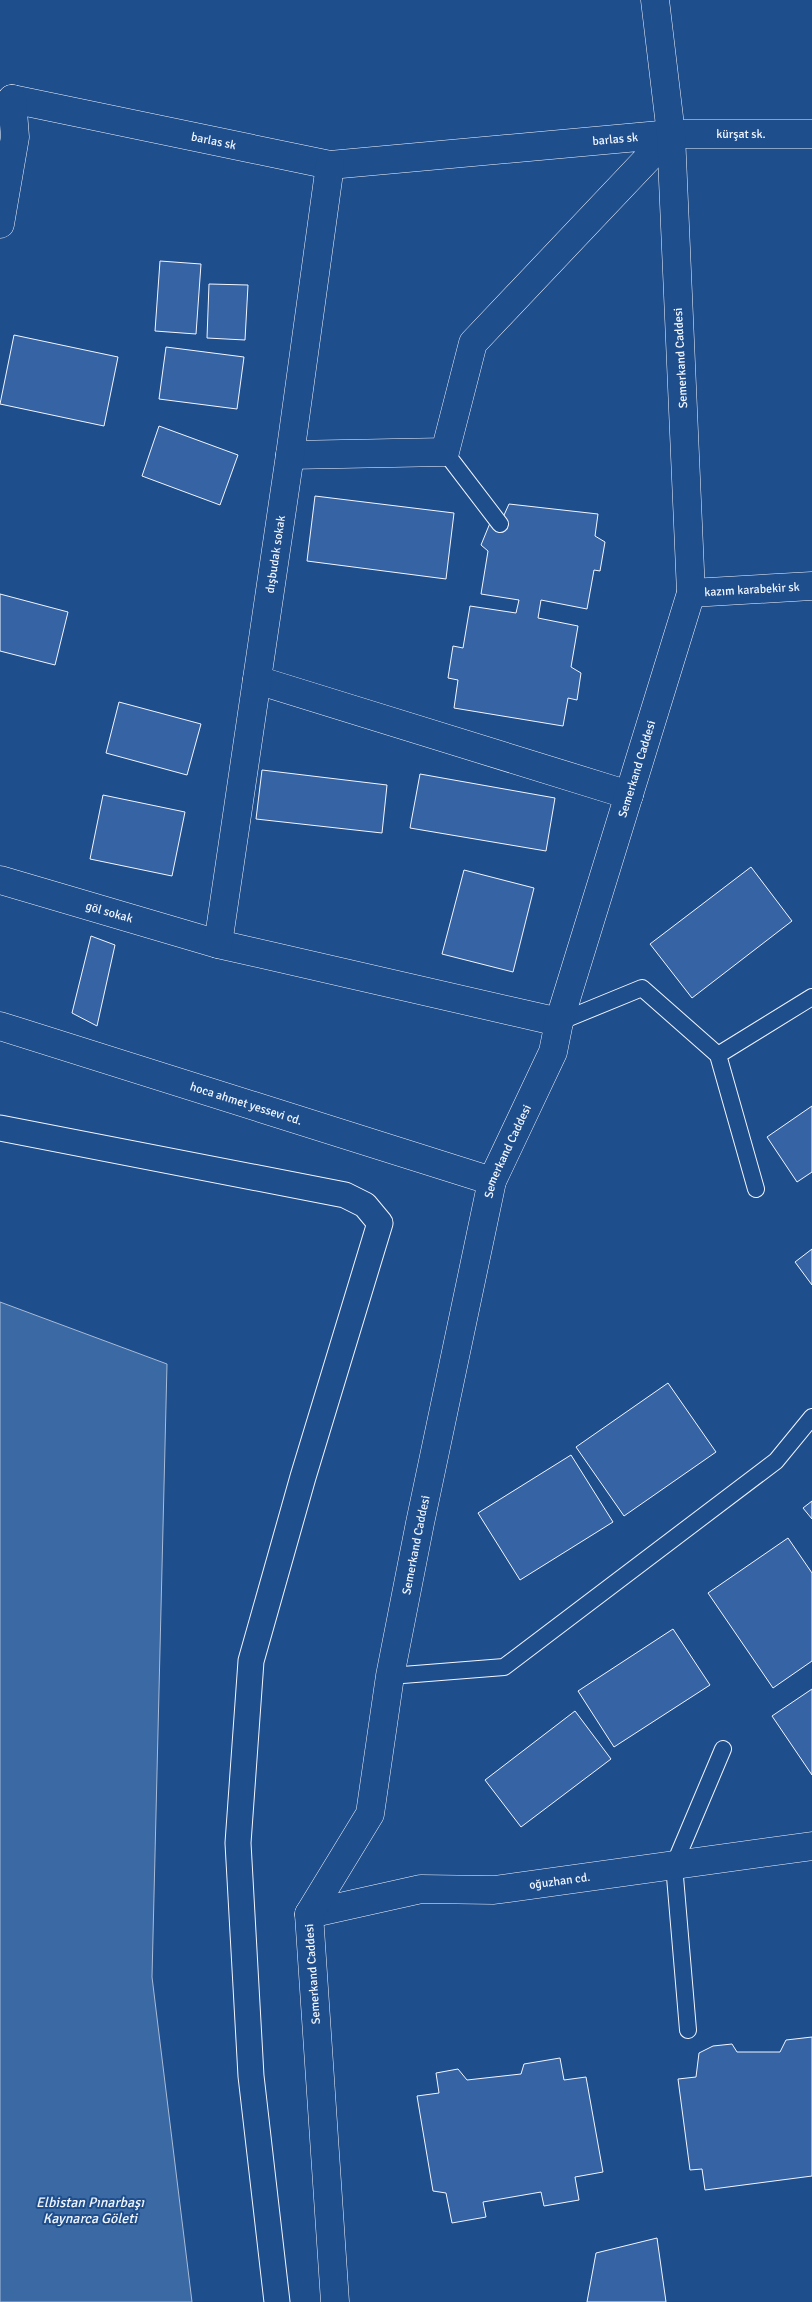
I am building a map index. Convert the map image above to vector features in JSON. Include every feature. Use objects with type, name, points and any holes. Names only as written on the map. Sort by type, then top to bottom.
[{"type":"street","name":"Semerkand Caddesi","points":[[335,2302],[309,1914],[370,1814],[390,1676],[492,1181],[552,1052],[559,1022],[691,593],[670,134],[655,0]]},
{"type":"street","name":"barlas sk","points":[[4,97],[330,165],[670,134]]},
{"type":"street","points":[[0,224],[15,136],[4,97]]},
{"type":"street","name":"kürşat sk.","points":[[670,134],[812,134]]},
{"type":"street","name":"barlas sk","points":[[445,452],[473,342],[670,134]]},
{"type":"street","name":"dışbudak sokak","points":[[218,944],[290,455],[330,165]]},
{"type":"street","points":[[290,455],[445,452]]},
{"type":"street","name":"kazım karabekir sk","points":[[691,593],[812,586]]},
{"type":"street","points":[[257,680],[629,795]]},
{"type":"street","name":"göl sokak","points":[[0,880],[218,944],[559,1022]]},
{"type":"street","name":"hoca ahmet yessevi cd.","points":[[0,1026],[492,1181]]},
{"type":"street","points":[[0,1128],[345,1195],[365,1204],[380,1223],[303,1477],[251,1661],[238,1843],[251,2076],[278,2302]]},
{"type":"street","name":"oğuzhan cd.","points":[[309,1914],[421,1889],[494,1890],[812,1846]]},
{"type":"lane","points":[[445,452],[500,524]]},
{"type":"lane","points":[[559,1022],[642,988],[718,1055],[756,1189]]},
{"type":"lane","points":[[718,1055],[812,997]]},
{"type":"lane","points":[[390,1676],[504,1667],[776,1461],[812,1417]]},
{"type":"lane","points":[[688,2030],[674,1865],[723,1749]]},
{"type":"water","name":"Elbistan Pınarbaşı Kaynarca Göleti","points":[[0,1302],[167,1364],[152,1977],[192,2302],[0,2302]]},
{"type":"building","points":[[160,261],[201,264],[196,334],[155,331]]},
{"type":"building","points":[[209,284],[248,285],[245,340],[207,338]]},
{"type":"building","points":[[14,335],[118,357],[104,426],[0,404]]},
{"type":"building","points":[[166,347],[244,357],[237,409],[159,399]]},
{"type":"building","points":[[159,426],[238,455],[220,505],[142,476]]},
{"type":"building","points":[[315,496],[454,513],[446,579],[307,561]]},
{"type":"building","points":[[509,504],[598,514],[595,536],[605,542],[600,571],[594,570],[587,609],[541,600],[538,618],[578,626],[571,667],[581,673],[577,700],[568,698],[563,726],[454,708],[458,680],[448,678],[453,646],[463,648],[470,606],[516,613],[519,600],[481,594],[488,551],[481,545],[490,523],[500,524]]},
{"type":"building","points":[[0,594],[68,612],[55,665],[0,651]]},
{"type":"building","points":[[119,702],[201,724],[187,775],[106,753]]},
{"type":"building","points":[[262,770],[387,785],[382,833],[256,819]]},
{"type":"building","points":[[420,774],[555,798],[546,851],[410,828]]},
{"type":"building","points":[[103,795],[185,812],[172,876],[90,859]]},
{"type":"building","points":[[751,867],[792,921],[692,998],[650,944]]},
{"type":"building","points":[[464,870],[534,888],[513,972],[442,954]]},
{"type":"building","points":[[91,936],[115,945],[97,1026],[72,1013]]},
{"type":"building","points":[[812,1106],[812,1172],[797,1182],[767,1137]]},
{"type":"building","points":[[812,1249],[812,1285],[795,1262]]},
{"type":"building","points":[[668,1383],[716,1452],[624,1516],[576,1447]]},
{"type":"building","points":[[571,1455],[613,1522],[520,1580],[478,1513]]},
{"type":"building","points":[[812,1501],[812,1519],[803,1508]]},
{"type":"building","points":[[788,1538],[812,1573],[812,1661],[773,1688],[708,1593]]},
{"type":"building","points":[[673,1629],[710,1685],[614,1747],[578,1691]]},
{"type":"building","points":[[812,1689],[812,1775],[772,1716]]},
{"type":"building","points":[[575,1711],[611,1759],[521,1827],[485,1780]]},
{"type":"building","points":[[812,2037],[812,2176],[705,2190],[702,2169],[690,2170],[678,2079],[696,2077],[699,2053],[713,2046],[732,2044],[737,2052],[780,2052],[786,2040]]},
{"type":"building","points":[[560,2058],[564,2080],[586,2077],[603,2172],[575,2177],[579,2200],[544,2206],[541,2192],[483,2202],[486,2217],[452,2223],[446,2193],[433,2191],[417,2096],[439,2093],[436,2073],[458,2069],[467,2080],[521,2074],[524,2064]]},
{"type":"building","points":[[657,2238],[666,2302],[587,2302],[596,2253]]}]
